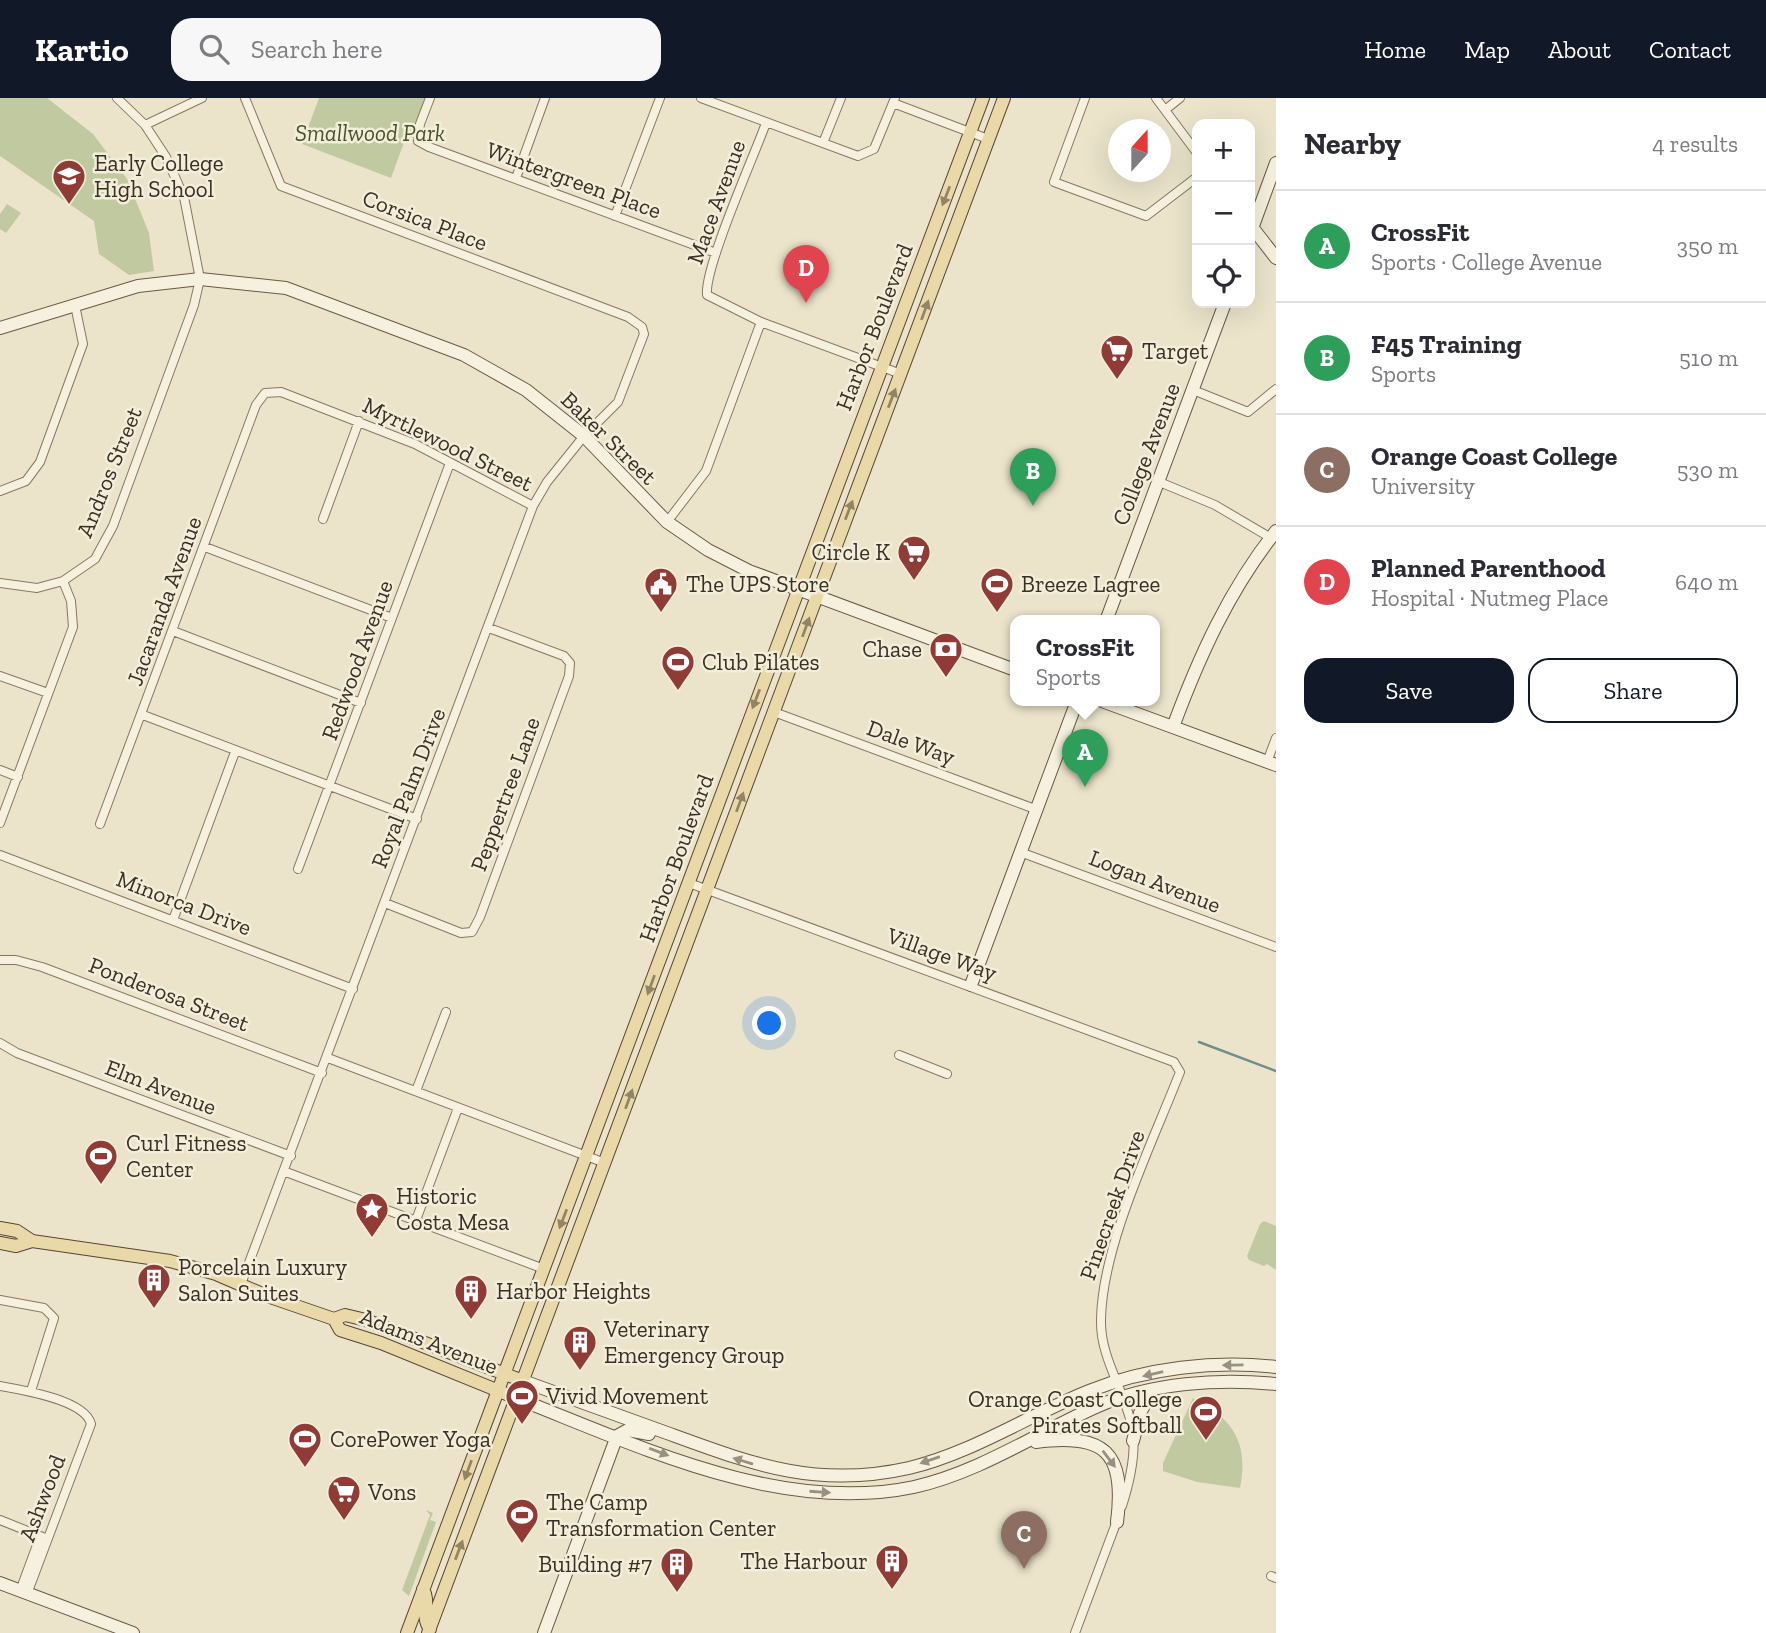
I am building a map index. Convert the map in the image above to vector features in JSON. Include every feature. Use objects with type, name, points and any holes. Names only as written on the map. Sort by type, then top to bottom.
[{"type":"main road","name":"Harbor Boulevard","points":[[407,1633],[983,98]]},
{"type":"main road","name":"Harbor Boulevard","points":[[429,1631],[1004,98]]},
{"type":"main road","points":[[1255,218],[1276,163]]},
{"type":"main road","points":[[1255,233],[1276,258]]},
{"type":"main road","name":"Baker Street","points":[[0,328],[138,286],[200,279],[286,288],[464,355],[526,390],[584,436],[667,522],[708,550],[749,571],[1010,668]]},
{"type":"main road","name":"College Avenue","points":[[1108,615],[1223,308]]},
{"type":"main road","points":[[1173,727],[1214,627],[1273,535]]},
{"type":"main road","points":[[971,985],[1075,706]]},
{"type":"main road","points":[[1116,706],[1272,764]]},
{"type":"main road","name":"Adams Avenue","points":[[0,1228],[17,1231],[32,1241],[170,1261],[334,1319],[345,1315],[366,1320],[523,1381],[756,1465],[798,1474],[849,1475],[909,1468],[950,1454],[1090,1391],[1116,1383],[1190,1367],[1238,1364],[1276,1367]]},
{"type":"main road","name":"Adams Avenue","points":[[0,1243],[16,1246],[32,1241]]},
{"type":"main road","name":"Adams Avenue","points":[[334,1319],[340,1330],[381,1343],[682,1461],[748,1482],[822,1493],[875,1492],[914,1487],[949,1476],[1025,1443],[1097,1407],[1152,1391],[1218,1382],[1276,1384]]},
{"type":"main road","points":[[1133,1441],[1140,1413],[1152,1391]]},
{"type":"main road","points":[[544,1633],[617,1436],[628,1430],[671,1443],[690,1441],[682,1461]]},
{"type":"main road","points":[[1025,1443],[1082,1439],[1108,1454],[1115,1465],[1122,1487],[1117,1522]]},
{"type":"main road","points":[[796,1490],[798,1474]]},
{"type":"main road","points":[[0,1584],[113,1629],[133,1633]]},
{"type":"main road","points":[[423,1589],[428,1599],[425,1617],[429,1631]]},
{"type":"street","points":[[117,98],[145,125],[166,157],[184,197],[200,279]]},
{"type":"street","points":[[145,125],[202,98]]},
{"type":"street","name":"Corsica Place","points":[[245,98],[281,186],[628,317],[642,327]]},
{"type":"street","name":"Wintergreen Place","points":[[430,98],[420,124],[418,141],[716,253]]},
{"type":"street","points":[[516,178],[545,98]]},
{"type":"street","points":[[615,216],[660,98]]},
{"type":"street","points":[[701,98],[858,156],[874,149],[894,101],[988,139]]},
{"type":"street","points":[[823,143],[841,98]]},
{"type":"street","points":[[1085,98],[1054,182],[1146,216],[1192,181]]},
{"type":"street","points":[[1156,98],[1192,146]]},
{"type":"street","points":[[1165,110],[1180,98]]},
{"type":"street","name":"Mace Avenue","points":[[761,321],[708,295],[706,286],[766,123]]},
{"type":"street","name":"Andros Street","points":[[63,581],[95,559],[113,526],[194,305],[200,279]]},
{"type":"street","points":[[0,491],[26,481],[40,462],[83,344],[75,305]]},
{"type":"street","points":[[667,522],[706,471],[761,321],[901,374]]},
{"type":"street","name":"Royal Palm Drive","points":[[241,1284],[286,1172],[533,506],[547,482],[584,436],[618,402],[643,342],[642,327]]},
{"type":"street","points":[[1193,390],[1248,412],[1276,389]]},
{"type":"street","name":"Myrtlewood Street","points":[[265,393],[281,392],[415,444],[533,506]]},
{"type":"street","name":"Jacaranda Avenue","points":[[100,824],[143,715],[256,405],[265,393]]},
{"type":"street","points":[[323,519],[359,421]]},
{"type":"street","name":"Redwood Avenue","points":[[298,869],[450,463]]},
{"type":"street","points":[[1157,481],[1215,505],[1273,535]]},
{"type":"street","points":[[205,547],[392,618]]},
{"type":"street","points":[[0,583],[37,588],[63,581],[71,601],[73,626],[0,823]]},
{"type":"street","name":"Peppertree Lane","points":[[385,903],[461,933],[472,932],[480,917],[569,676],[570,663],[564,656],[489,628]]},
{"type":"street","points":[[173,631],[361,703]]},
{"type":"street","points":[[0,676],[48,693]]},
{"type":"street","name":"Dale Way","points":[[774,712],[1035,809]]},
{"type":"street","points":[[143,715],[417,819]]},
{"type":"street","points":[[1272,764],[1276,738]]},
{"type":"street","points":[[173,920],[235,752]]},
{"type":"street","points":[[0,770],[18,777]]},
{"type":"street","name":"Logan Avenue","points":[[1020,852],[1276,947]]},
{"type":"street","name":"Minorca Drive","points":[[0,855],[353,989]]},
{"type":"street","name":"Village Way","points":[[689,883],[971,985],[1179,1066]]},
{"type":"street","name":"Ponderosa Street","points":[[0,960],[16,960],[42,967],[322,1073]]},
{"type":"street","points":[[416,1091],[446,1012]]},
{"type":"street","name":"Elm Avenue","points":[[0,1043],[17,1054],[291,1156]]},
{"type":"street","points":[[899,1055],[947,1074]]},
{"type":"street","points":[[328,1058],[605,1163]]},
{"type":"street","name":"Pinecreek Drive","points":[[1133,1441],[1101,1324],[1106,1269],[1180,1072],[1179,1066]]},
{"type":"street","points":[[416,1220],[458,1108]]},
{"type":"street","points":[[286,1172],[544,1269]]},
{"type":"street","points":[[0,1300],[44,1308],[54,1318],[31,1391],[0,1386]]},
{"type":"street","name":"Ashwood","points":[[23,1592],[90,1424],[89,1416],[80,1409],[31,1391]]},
{"type":"street","points":[[1075,1633],[1117,1522],[1132,1466],[1133,1441]]},
{"type":"street","points":[[0,1520],[44,1538]]},
{"type":"green space","points":[[0,98],[47,98],[93,134],[127,179],[149,233],[154,271],[129,275],[99,254],[94,221],[0,156]]},
{"type":"green space","name":"Smallwood Park","points":[[319,98],[428,98],[414,138],[406,137],[391,178],[302,144]]},
{"type":"green space","points":[[7,204],[21,213],[6,233],[0,229],[0,214]]},
{"type":"green space","points":[[1264,1221],[1276,1226],[1276,1270],[1267,1264],[1264,1266],[1249,1260],[1247,1256],[1260,1224]]},
{"type":"green space","name":"Orange Coast College Pirates Softball","points":[[1193,1398],[1218,1414],[1235,1434],[1242,1457],[1240,1488],[1197,1482],[1163,1471],[1163,1463]]},
{"type":"green space","points":[[426,1510],[433,1513],[430,1520],[436,1522],[409,1596],[402,1590],[430,1515]]},
{"type":"waterway","points":[[1199,1042],[1276,1071]]},
{"type":"place","name":"Early College High School","points":[[69,206]]},
{"type":"place","name":"Planned Parenthood","points":[[806,303]]},
{"type":"place","name":"Target","points":[[1117,381]]},
{"type":"place","name":"F45 Training","points":[[1033,506]]},
{"type":"place","name":"Circle K","points":[[914,582]]},
{"type":"place","name":"The UPS Store","points":[[661,614]]},
{"type":"place","name":"Breeze Lagree","points":[[997,614]]},
{"type":"place","name":"Chase","points":[[946,679]]},
{"type":"place","name":"Club Pilates","points":[[678,692]]},
{"type":"place","name":"CrossFit","points":[[1085,787]]},
{"type":"place","name":"Curl Fitness Center","points":[[101,1186]]},
{"type":"place","name":"Historic Costa Mesa","points":[[372,1239]]},
{"type":"place","name":"Porcelain Luxury Salon Suites","points":[[154,1310]]},
{"type":"place","name":"Harbor Heights","points":[[471,1321]]},
{"type":"place","name":"Veterinary Emergency Group","points":[[580,1372]]},
{"type":"place","name":"Vivid Movement","points":[[522,1426]]},
{"type":"place","name":"Orange Coast College Pirates Softball","points":[[1206,1442]]},
{"type":"place","name":"CorePower Yoga","points":[[305,1469]]},
{"type":"place","name":"Vons","points":[[344,1522]]},
{"type":"place","name":"The Camp Transformation Center","points":[[522,1545]]},
{"type":"place","name":"Orange Coast College","points":[[1024,1569]]},
{"type":"place","name":"The Harbour","points":[[892,1591]]},
{"type":"place","name":"Building #7","points":[[677,1594]]}]
